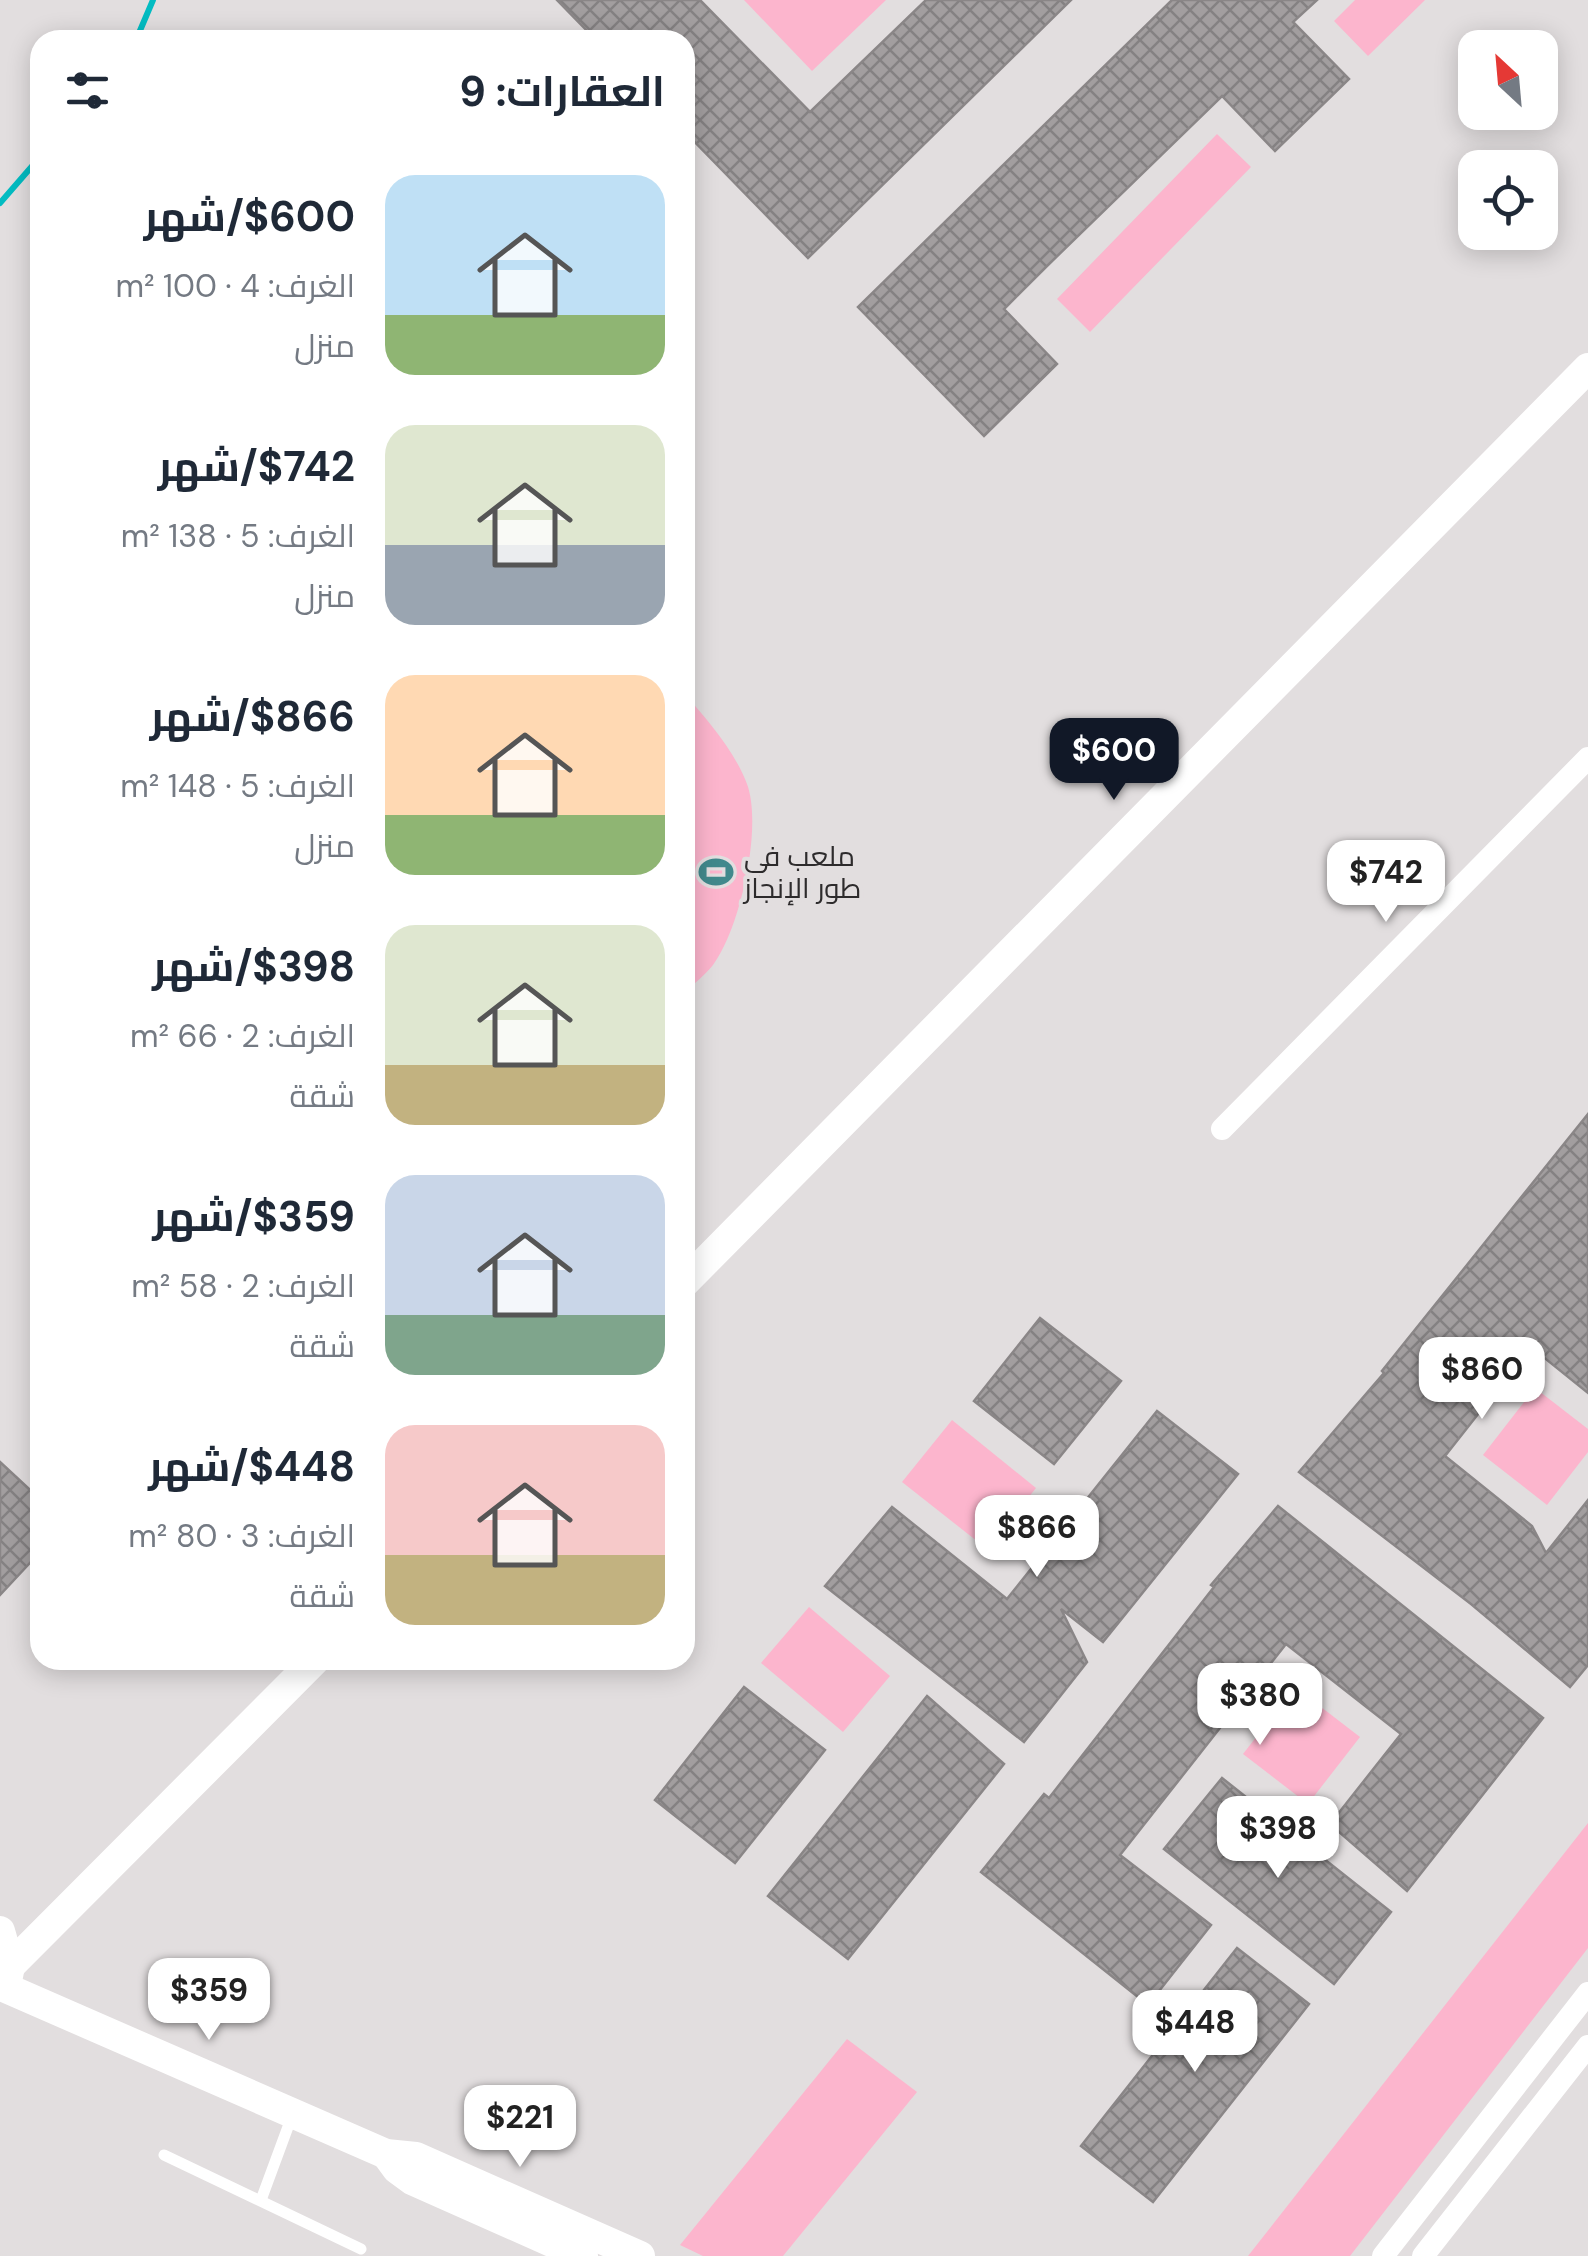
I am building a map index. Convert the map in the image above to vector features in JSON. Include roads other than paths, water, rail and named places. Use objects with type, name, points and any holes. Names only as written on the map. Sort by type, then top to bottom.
[{"type":"street","points":[[695,1272],[1588,368]]},
{"type":"street","points":[[1222,1129],[1588,758]]},
{"type":"street","points":[[5,1986],[305,1670]]},
{"type":"street","points":[[0,1931],[6,1942],[5,1986]]},
{"type":"street","points":[[5,1986],[386,2154],[416,2156],[640,2256]]},
{"type":"street","points":[[1383,2256],[1588,1993]]},
{"type":"street","points":[[1423,2256],[1588,2046]]},
{"type":"street","points":[[386,2154],[412,2180],[583,2256]]},
{"type":"lane","points":[[262,2200],[293,2112]]},
{"type":"lane","points":[[164,2155],[361,2249]]},
{"type":"waterway","points":[[140,30],[153,0]]},
{"type":"waterway","points":[[0,203],[30,168]]},
{"type":"place","name":"ملعب في طور الإنجاز","points":[[716,872]]}]
